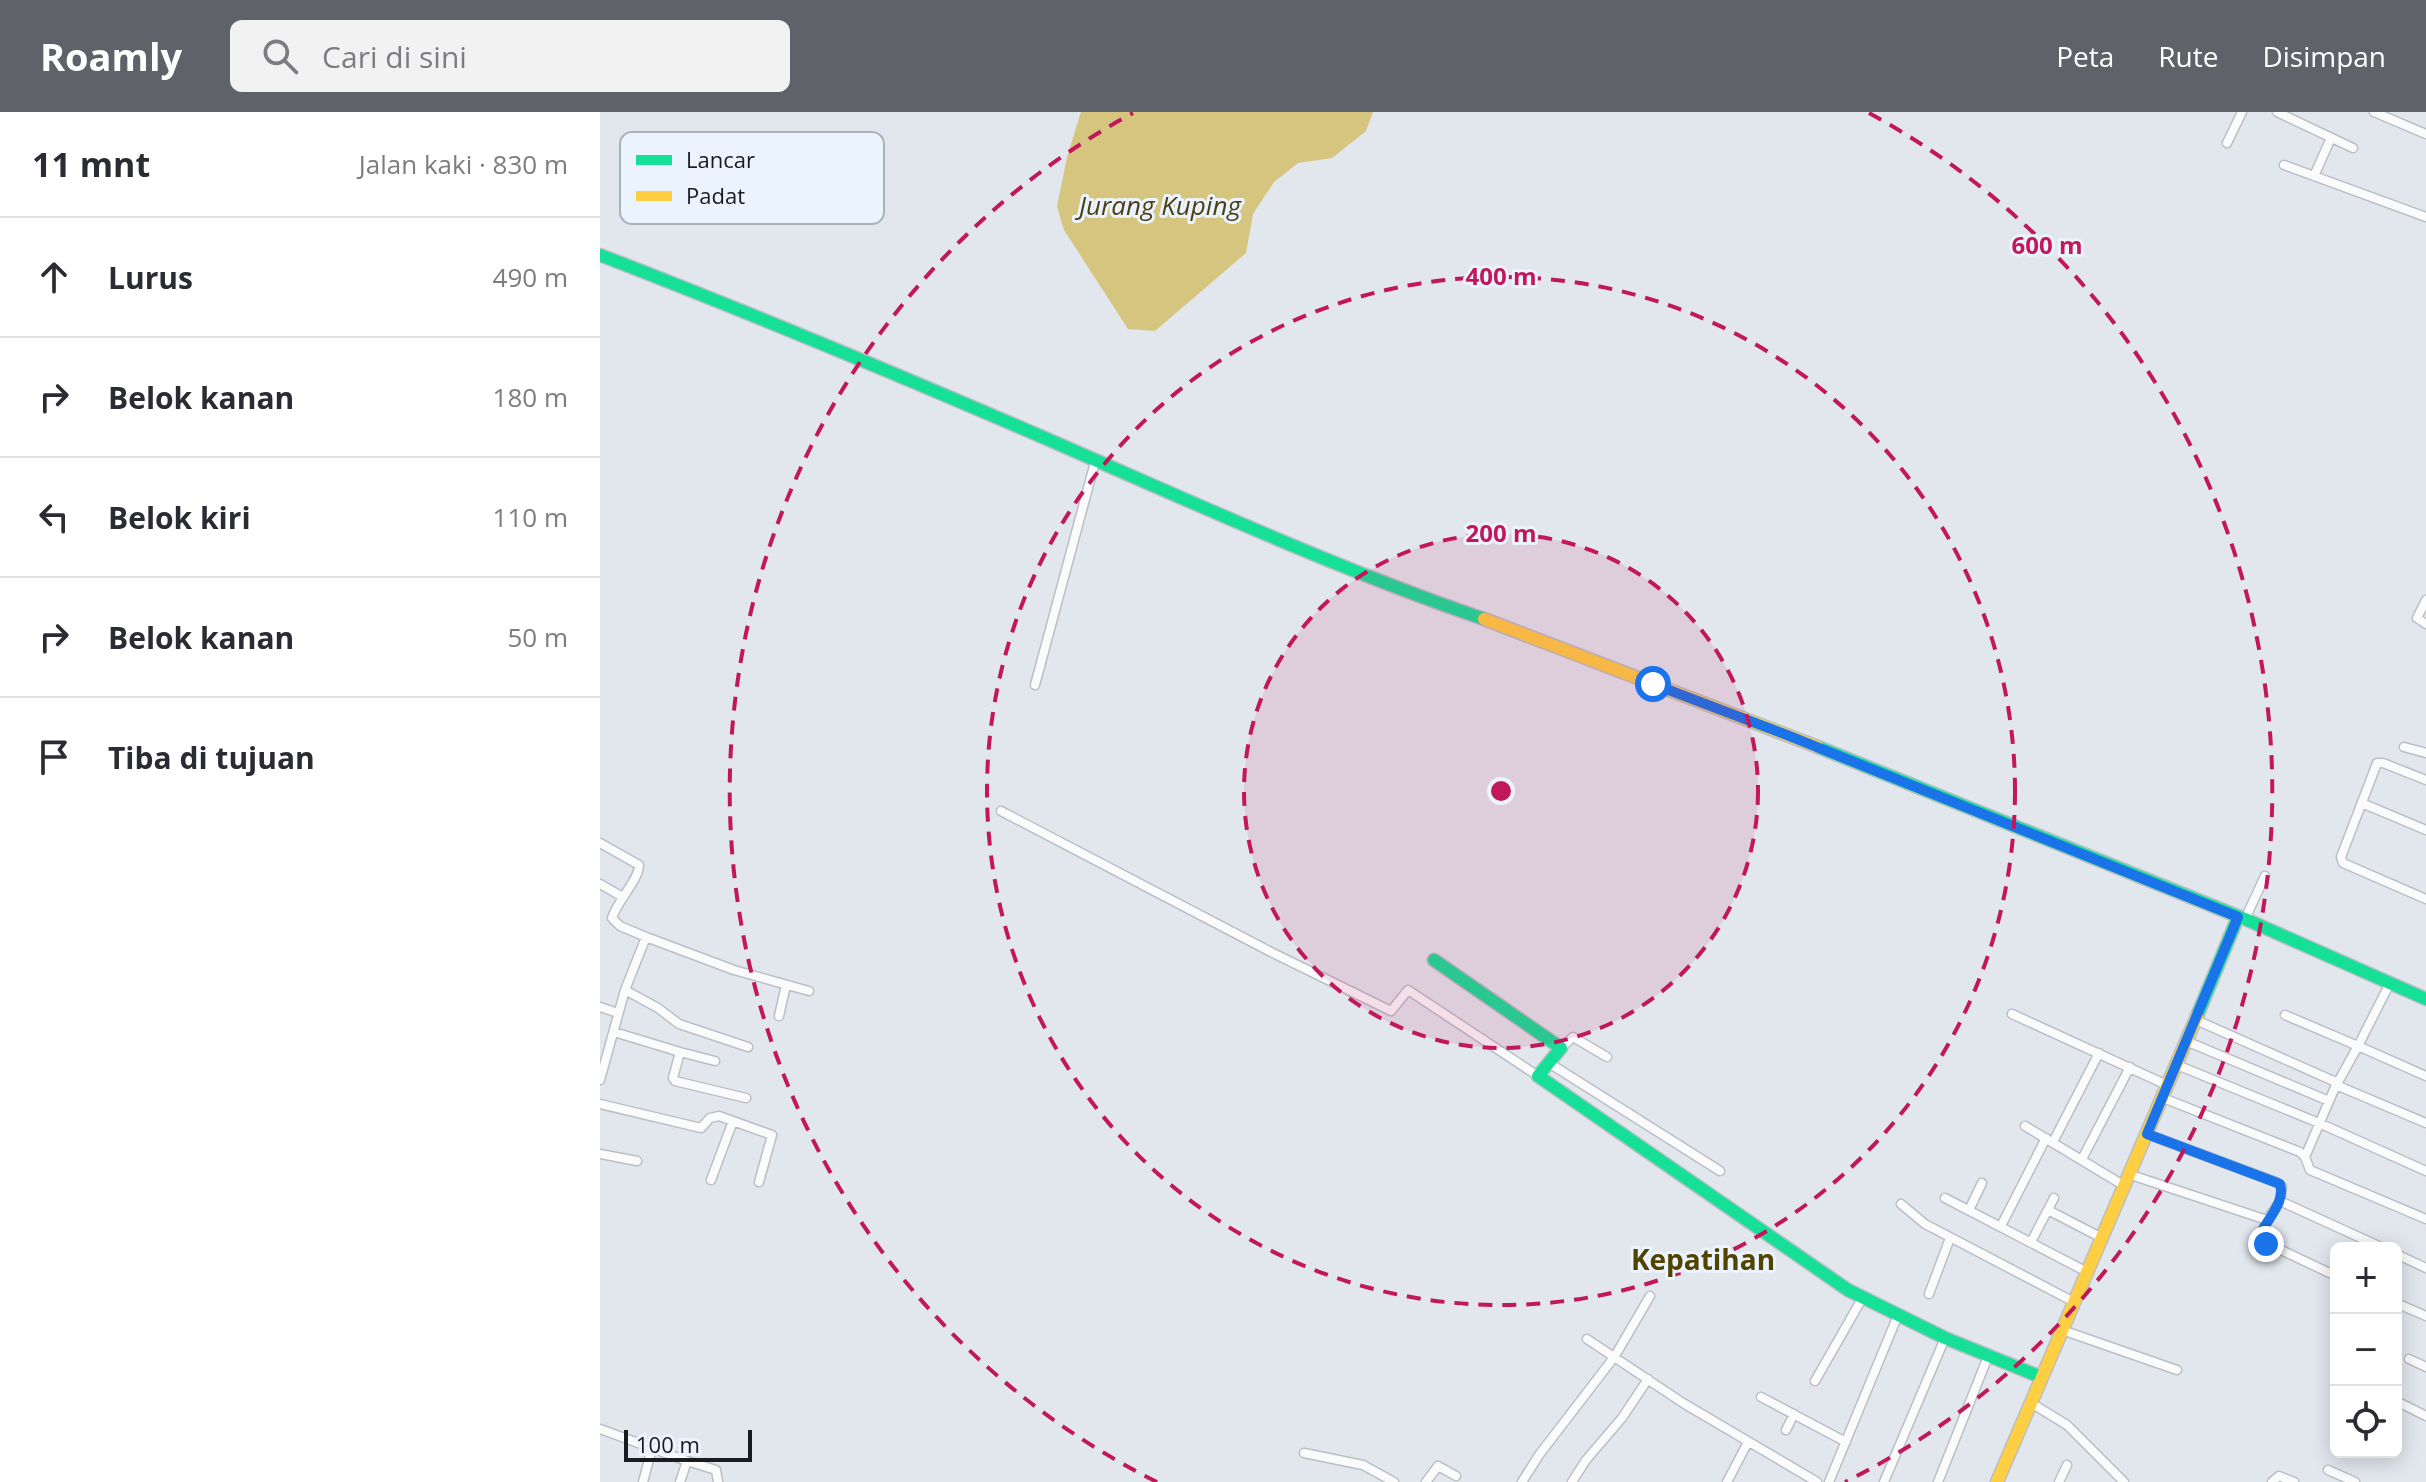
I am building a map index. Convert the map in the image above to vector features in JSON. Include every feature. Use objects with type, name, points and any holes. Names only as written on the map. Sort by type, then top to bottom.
[{"type":"street","points":[[2227,143],[2242,112]]},
{"type":"street","points":[[2277,112],[2295,116],[2353,148]]},
{"type":"street","points":[[2374,112],[2426,134]]},
{"type":"street","points":[[2314,176],[2331,138]]},
{"type":"street","points":[[2284,165],[2426,217]]},
{"type":"street","points":[[600,255],[893,372],[1316,555],[1773,730],[2242,918],[2426,999]]},
{"type":"street","points":[[1035,685],[1095,462]]},
{"type":"street","points":[[2426,600],[2417,618],[2426,624]]},
{"type":"street","points":[[2404,747],[2426,753]]},
{"type":"street","points":[[2426,780],[2380,762],[2341,857],[2341,861],[2426,899]]},
{"type":"street","points":[[2364,804],[2426,830]]},
{"type":"street","points":[[1001,811],[1260,947],[1391,1011],[1408,990],[1669,1165],[1817,1269],[1863,1297],[1945,1338],[2041,1377]]},
{"type":"street","points":[[600,843],[639,865],[639,871],[612,915],[613,920],[646,937],[734,970],[809,991]]},
{"type":"street","points":[[1997,1482],[2186,1041],[2242,918],[2265,876]]},
{"type":"street","points":[[600,884],[621,896]]},
{"type":"street","points":[[600,1080],[625,990],[646,937]]},
{"type":"street","points":[[1434,960],[1561,1048]]},
{"type":"street","points":[[2305,1157],[2337,1084],[2390,983]]},
{"type":"street","points":[[779,1016],[786,985]]},
{"type":"street","points":[[625,990],[679,1024],[748,1047]]},
{"type":"street","points":[[600,1007],[618,1013]]},
{"type":"street","points":[[2012,1014],[2130,1067],[2166,1092],[2300,1152],[2310,1170],[2426,1219]]},
{"type":"street","points":[[2285,1015],[2426,1076]]},
{"type":"street","points":[[2196,1020],[2426,1123]]},
{"type":"street","points":[[614,1032],[715,1061]]},
{"type":"street","points":[[1538,1076],[1573,1037],[1607,1057]]},
{"type":"street","points":[[2186,1041],[2329,1101]]},
{"type":"street","points":[[680,1052],[673,1078],[675,1081],[746,1098]]},
{"type":"street","points":[[2001,1226],[2099,1053]]},
{"type":"street","points":[[1549,1063],[1720,1171]]},
{"type":"street","points":[[2177,1065],[2426,1171]]},
{"type":"street","points":[[2082,1159],[2130,1067]]},
{"type":"street","points":[[600,1104],[701,1128],[714,1117],[773,1135],[759,1182]]},
{"type":"street","points":[[711,1180],[733,1121]]},
{"type":"street","points":[[2025,1126],[2082,1159],[2126,1179],[2267,1220]]},
{"type":"street","points":[[2147,1134],[2276,1182],[2282,1187],[2280,1201],[2267,1220],[2260,1236],[2262,1241],[2330,1273]]},
{"type":"street","points":[[1669,1165],[1681,1148]]},
{"type":"street","points":[[600,1154],[637,1161]]},
{"type":"street","points":[[1969,1210],[1982,1183]]},
{"type":"street","points":[[1945,1198],[2087,1272]]},
{"type":"street","points":[[2031,1242],[2054,1198]]},
{"type":"street","points":[[2280,1201],[2370,1242]]},
{"type":"street","points":[[1901,1204],[1925,1224],[2074,1302]]},
{"type":"street","points":[[2048,1210],[2102,1238]]},
{"type":"street","points":[[1929,1294],[1950,1238]]},
{"type":"street","points":[[2402,1257],[2426,1268]]},
{"type":"street","points":[[1522,1482],[1615,1356],[1650,1296]]},
{"type":"street","points":[[1815,1381],[1863,1297]]},
{"type":"street","points":[[2402,1306],[2426,1316]]},
{"type":"street","points":[[1829,1482],[1898,1315]]},
{"type":"street","points":[[2062,1330],[2177,1370]]},
{"type":"street","points":[[1884,1482],[1945,1338]]},
{"type":"street","points":[[1587,1339],[1748,1442],[1817,1482]]},
{"type":"street","points":[[1938,1482],[1989,1354]]},
{"type":"street","points":[[2409,1359],[2426,1367]]},
{"type":"street","points":[[1572,1482],[1648,1379]]},
{"type":"street","points":[[1761,1397],[1846,1442]]},
{"type":"street","points":[[2031,1403],[2067,1425],[2124,1482]]},
{"type":"street","points":[[2402,1404],[2426,1416]]},
{"type":"street","points":[[1786,1430],[1794,1414]]},
{"type":"street","points":[[600,1429],[716,1470],[718,1482]]},
{"type":"street","points":[[1727,1482],[1748,1442]]},
{"type":"street","points":[[643,1482],[652,1448]]},
{"type":"street","points":[[1304,1453],[1363,1465],[1394,1482]]},
{"type":"street","points":[[680,1482],[687,1461]]},
{"type":"street","points":[[2059,1482],[2067,1465]]},
{"type":"street","points":[[1426,1482],[1438,1466],[1456,1476]]},
{"type":"street","points":[[2328,1470],[2355,1482]]},
{"type":"street","points":[[2272,1482],[2279,1476],[2294,1482]]},
{"type":"water","name":"Jurang Kuping","points":[[1081,112],[1373,112],[1366,131],[1332,158],[1298,163],[1274,182],[1253,214],[1246,253],[1155,331],[1128,329],[1064,230],[1057,207],[1067,157]]},
{"type":"traffic: fast","points":[[600,255],[880,368],[1318,556],[1484,619]]},
{"type":"traffic: fast","points":[[1818,747],[2245,919],[2426,999]]},
{"type":"traffic: fast","points":[[2197,1016],[2238,917]]},
{"type":"traffic: fast","points":[[1434,960],[1561,1048],[1538,1076],[1848,1290],[1945,1338],[2041,1377]]},
{"type":"traffic: slow","points":[[1484,619],[1818,747]]},
{"type":"traffic: slow","points":[[1997,1482],[2197,1016]]},
{"type":"district","name":"Kepatihan","points":[[1703,1260]]},
{"type":"route","points":[[1653,684],[2238,917],[2147,1134],[2280,1184],[2280,1201],[2260,1236],[2266,1244]]}]
